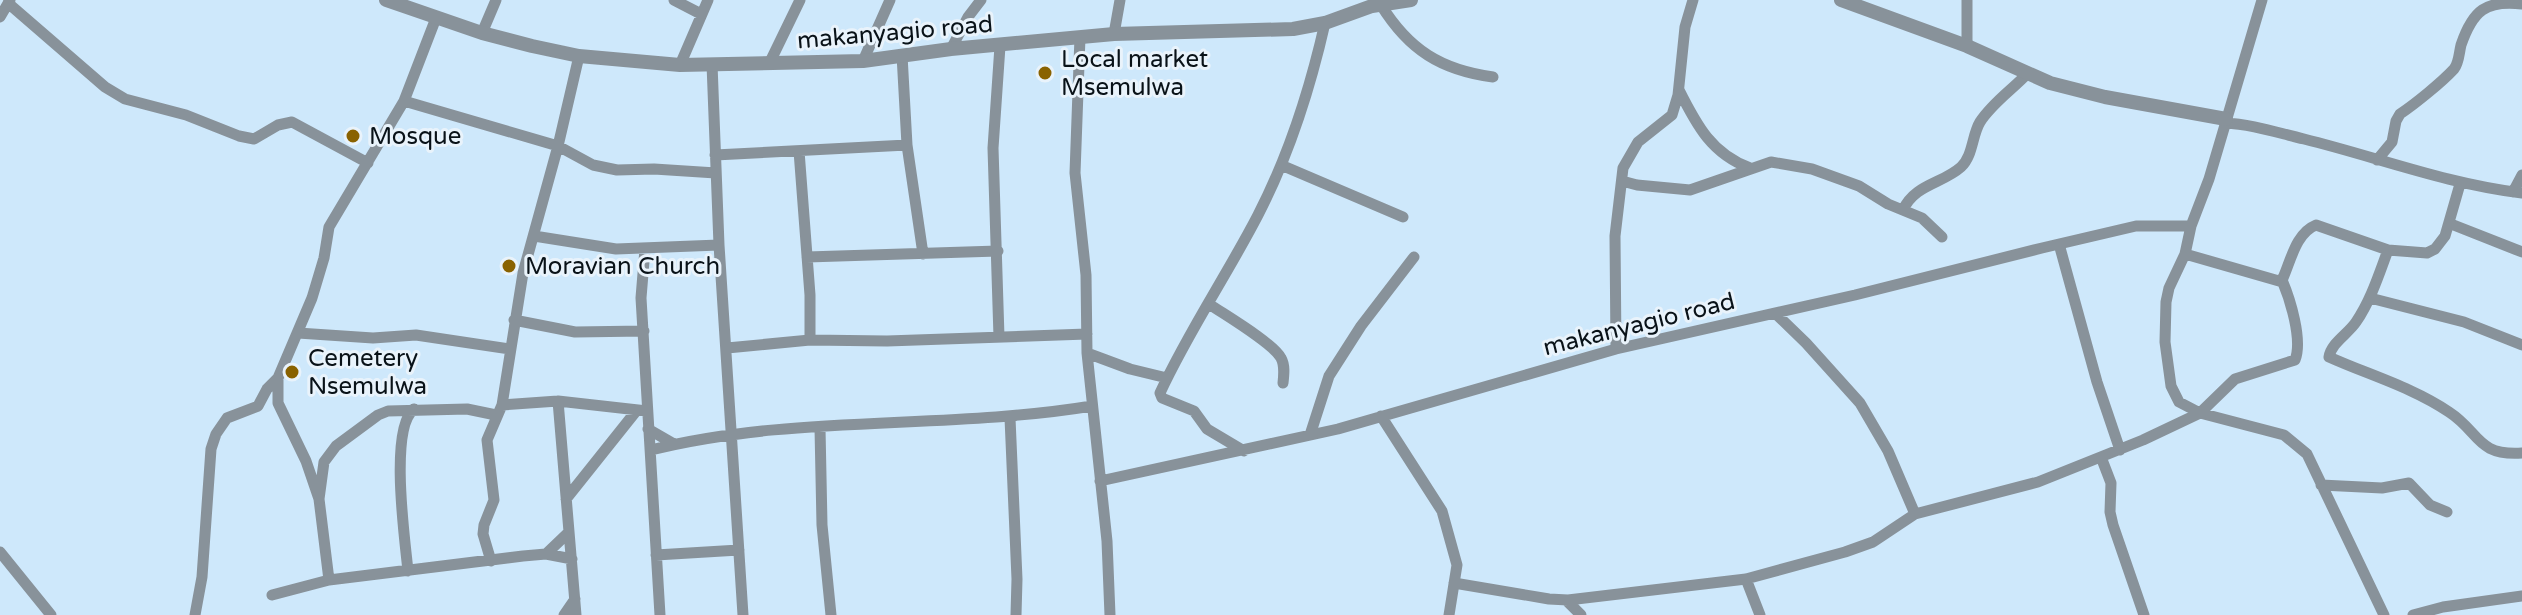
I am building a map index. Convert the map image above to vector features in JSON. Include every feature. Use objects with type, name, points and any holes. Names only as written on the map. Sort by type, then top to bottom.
[{"type":"street","points":[[482,33],[496,0]]},
{"type":"street","points":[[674,0],[701,14]]},
{"type":"street","points":[[680,65],[708,0]]},
{"type":"street","points":[[769,64],[800,0]]},
{"type":"street","points":[[863,61],[890,0]]},
{"type":"street","points":[[951,49],[981,0]]},
{"type":"street","points":[[1114,34],[1120,0]]},
{"type":"street","name":"makanyagio road","points":[[396,1],[482,33],[579,56],[680,65],[863,61],[951,49],[1114,34],[1293,29],[1325,23],[1373,4],[1411,0]]},
{"type":"street","points":[[1616,349],[1615,236],[1623,168],[1638,142],[1672,115],[1685,27],[1693,0]]},
{"type":"street","points":[[1841,0],[1967,46],[2050,83],[2256,128],[2460,184],[2517,192],[2522,175]]},
{"type":"street","points":[[1967,0],[1967,46]]},
{"type":"street","points":[[2262,0],[2235,99],[2191,226],[2185,254],[2169,288],[2165,342],[2174,396],[2200,413],[2284,435],[2307,454],[2384,615]]},
{"type":"street","points":[[0,16],[9,2],[114,94],[163,111],[197,118],[254,139],[278,125],[292,122],[368,163]]},
{"type":"street","points":[[1373,4],[1421,52],[1473,74],[1493,77]]},
{"type":"street","points":[[2377,160],[2392,142],[2400,114],[2456,67],[2463,39],[2474,19],[2489,5],[2522,4]]},
{"type":"street","points":[[195,615],[202,577],[208,478],[216,434],[227,418],[258,406],[267,389],[278,378],[298,333],[324,258],[329,227],[404,101],[436,18]]},
{"type":"street","points":[[1244,451],[1207,429],[1194,411],[1162,398],[1160,393],[1257,217],[1281,165],[1313,74],[1325,23]]},
{"type":"street","points":[[1080,37],[1075,173],[1086,275],[1087,353],[1110,615]]},
{"type":"street","points":[[999,337],[993,148],[1000,46]]},
{"type":"street","points":[[902,55],[907,145],[923,254]]},
{"type":"street","points":[[491,561],[483,530],[494,500],[486,447],[505,390],[523,273],[579,56]]},
{"type":"street","points":[[712,64],[719,245],[743,615]]},
{"type":"street","points":[[1903,210],[1913,194],[1962,167],[1988,110],[2028,73]]},
{"type":"street","points":[[1678,90],[1694,121],[1721,154],[1750,168]]},
{"type":"street","points":[[404,101],[558,146],[593,165],[617,170],[716,173]]},
{"type":"street","points":[[715,155],[907,145]]},
{"type":"street","points":[[799,151],[810,340]]},
{"type":"street","points":[[1622,181],[1690,190],[1771,162],[1812,169],[1859,186],[1922,218],[1942,237]]},
{"type":"street","points":[[1281,165],[1403,217]]},
{"type":"street","points":[[1454,583],[1566,600],[1746,579],[1845,552],[1873,542],[1915,514],[2038,482],[2120,450],[2200,413],[2235,379],[2295,360],[2297,338],[2290,300],[2282,280],[2306,231],[2316,225],[2388,250],[2427,253],[2440,244],[2451,224],[2460,184]]},
{"type":"street","points":[[2451,224],[2522,252]]},
{"type":"street","name":"makanyagio road","points":[[1100,481],[1310,435],[1616,349],[1776,314],[2136,226],[2191,226]]},
{"type":"street","points":[[534,236],[593,247],[645,249],[719,245]]},
{"type":"street","points":[[2059,244],[2097,382],[2120,450]]},
{"type":"street","points":[[645,249],[641,298],[644,331],[642,410],[651,450],[660,615]]},
{"type":"street","points":[[2388,250],[2370,298],[2351,330],[2330,349],[2329,357],[2427,398],[2460,420],[2483,445],[2502,452],[2522,453]]},
{"type":"street","points":[[807,257],[998,251]]},
{"type":"street","points":[[2185,254],[2274,281],[2282,280]]},
{"type":"street","points":[[1310,435],[1329,376],[1361,326],[1414,257]]},
{"type":"street","points":[[2370,298],[2464,322],[2522,345]]},
{"type":"street","points":[[1209,304],[1280,355],[1284,368],[1283,383]]},
{"type":"street","points":[[1776,314],[1860,403],[1888,451],[1915,514]]},
{"type":"street","points":[[514,320],[575,332],[644,331]]},
{"type":"street","points":[[298,333],[373,338],[416,335],[510,349]]},
{"type":"street","points":[[727,348],[810,340],[1087,334]]},
{"type":"street","points":[[1087,353],[1130,369],[1167,378]]},
{"type":"street","points":[[278,378],[278,403],[306,461],[319,499],[329,580]]},
{"type":"street","points":[[505,390],[522,404]]},
{"type":"street","points":[[319,499],[324,462],[336,446],[383,412],[414,409],[499,410],[522,404],[558,401],[642,410]]},
{"type":"street","points":[[558,401],[576,615]]},
{"type":"street","points":[[651,450],[730,435],[1010,418],[1092,406]]},
{"type":"street","points":[[408,571],[400,453],[407,416],[414,409]]},
{"type":"street","points":[[566,499],[642,410]]},
{"type":"street","points":[[1381,416],[1442,511],[1457,565],[1449,615]]},
{"type":"street","points":[[1010,418],[1016,615]]},
{"type":"street","points":[[820,428],[822,525],[831,615]]},
{"type":"street","points":[[648,429],[674,444]]},
{"type":"street","points":[[2101,457],[2111,483],[2113,525],[2144,615]]},
{"type":"street","points":[[2321,485],[2382,488],[2409,483],[2430,505],[2447,512]]},
{"type":"street","points":[[546,554],[569,532]]},
{"type":"street","points":[[656,555],[739,550]]},
{"type":"street","points":[[0,552],[51,615]]},
{"type":"street","points":[[272,595],[329,580],[546,554],[572,559]]},
{"type":"street","points":[[1746,579],[1760,615]]},
{"type":"street","points":[[2413,615],[2443,607],[2522,596]]},
{"type":"street","points":[[564,615],[576,599]]},
{"type":"street","points":[[1566,600],[1581,615]]},
{"type":"place","name":"Local market Msemulwa","points":[[1045,73]]},
{"type":"place","name":"Mosque","points":[[353,136]]},
{"type":"place","name":"Moravian Church","points":[[509,266]]},
{"type":"place","name":"Cemetery Nsemulwa","points":[[292,372]]}]
